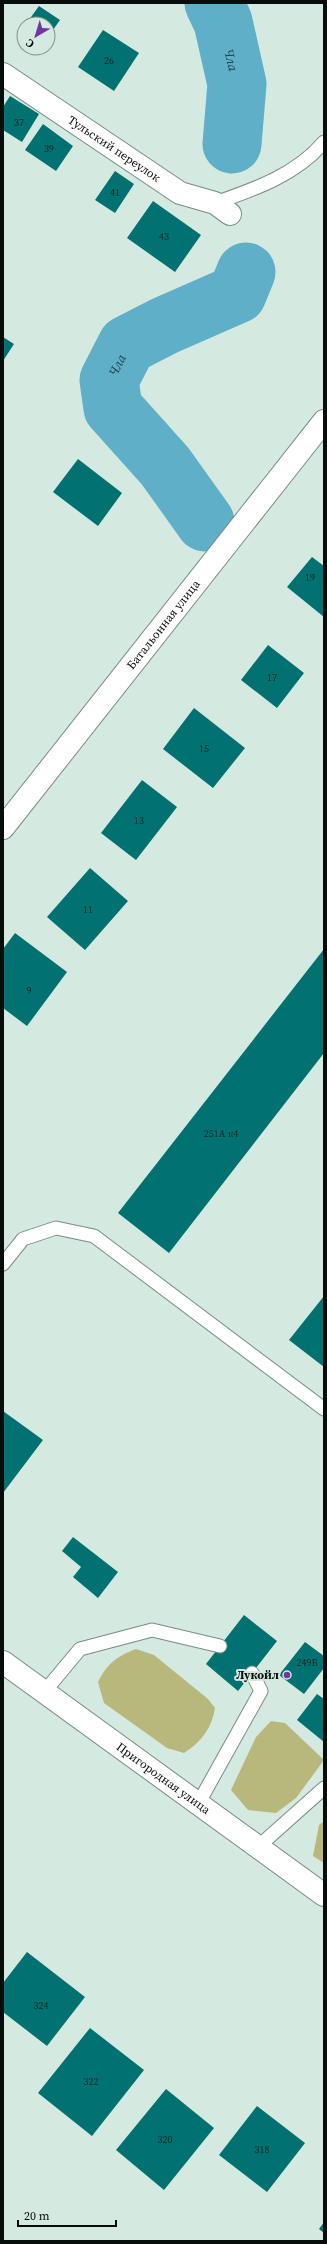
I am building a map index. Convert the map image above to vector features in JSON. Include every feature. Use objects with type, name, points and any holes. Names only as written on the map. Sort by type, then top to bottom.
[{"type":"street","name":"Тульский переулок","points":[[3,74],[180,193],[223,209]]},
{"type":"street","name":"Батальонная улица","points":[[3,828],[324,421]]},
{"type":"street","name":"Пригородная улица","points":[[3,1662],[324,1895]]},
{"type":"lane","points":[[223,209],[269,183],[313,155],[324,142]]},
{"type":"lane","points":[[3,1264],[23,1239],[56,1228],[94,1236],[324,1409]]},
{"type":"lane","points":[[44,1691],[80,1649],[152,1630],[220,1646]]},
{"type":"lane","points":[[198,1804],[261,1691],[252,1673]]},
{"type":"lane","points":[[258,1847],[324,1788]]},
{"type":"green space","points":[[136,1649],[154,1655],[208,1699],[215,1708],[214,1715],[205,1734],[196,1744],[184,1753],[167,1748],[104,1703],[98,1682],[101,1676],[113,1661]]},
{"type":"green space","points":[[271,1721],[285,1723],[324,1760],[296,1798],[276,1813],[248,1810],[231,1790],[256,1737]]},
{"type":"green space","points":[[324,1821],[324,1863],[313,1856],[319,1825]]},
{"type":"building","points":[[39,6],[54,16],[32,16]]},
{"type":"building","points":[[56,17],[60,20],[56,26]]},
{"type":"building","points":[[103,30],[139,53],[114,91],[78,67]]},
{"type":"building","points":[[10,96],[39,114],[22,142],[3,130],[3,107]]},
{"type":"building","points":[[43,124],[73,146],[56,171],[25,150]]},
{"type":"building","points":[[115,171],[134,184],[115,213],[95,200]]},
{"type":"building","points":[[153,201],[201,235],[175,272],[127,238]]},
{"type":"building","points":[[3,337],[14,344],[3,361]]},
{"type":"building","points":[[78,459],[122,493],[98,526],[53,492]]},
{"type":"building","points":[[312,557],[324,566],[324,617],[287,587]]},
{"type":"building","points":[[268,645],[304,673],[277,708],[241,680]]},
{"type":"building","points":[[194,708],[245,748],[213,788],[163,749]]},
{"type":"building","points":[[142,780],[177,807],[136,860],[101,833]]},
{"type":"building","points":[[90,868],[128,901],[85,950],[47,917]]},
{"type":"building","points":[[15,933],[67,972],[27,1026],[3,1008],[3,949]]},
{"type":"building","points":[[324,949],[324,1053],[169,1253],[118,1213]]},
{"type":"building","points":[[324,1296],[324,1367],[289,1340]]},
{"type":"building","points":[[3,1411],[43,1440],[3,1493]]},
{"type":"building","points":[[73,1537],[118,1572],[98,1598],[73,1577],[81,1567],[62,1551]]},
{"type":"building","points":[[244,1615],[277,1641],[238,1691],[206,1664]]},
{"type":"building","points":[[305,1642],[324,1656],[324,1668],[304,1694],[279,1675]]},
{"type":"building","points":[[317,1694],[324,1699],[324,1742],[297,1720]]},
{"type":"building","points":[[27,1952],[85,1997],[47,2046],[3,2012],[3,1983]]},
{"type":"building","points":[[90,2028],[144,2070],[92,2136],[38,2093]]},
{"type":"building","points":[[166,2089],[214,2128],[164,2190],[116,2150]]},
{"type":"building","points":[[257,2106],[305,2143],[267,2192],[219,2155]]},
{"type":"building","points":[[324,2222],[324,2233],[319,2229]]},
{"type":"waterway","name":"Чла","points":[[214,3],[223,22],[237,84],[232,144]]},
{"type":"waterway","name":"Чла","points":[[205,522],[165,466],[113,408],[109,380],[127,345],[164,326],[237,294],[246,272]]},
{"type":"place","name":"Лукойл","points":[[287,1675]]}]
